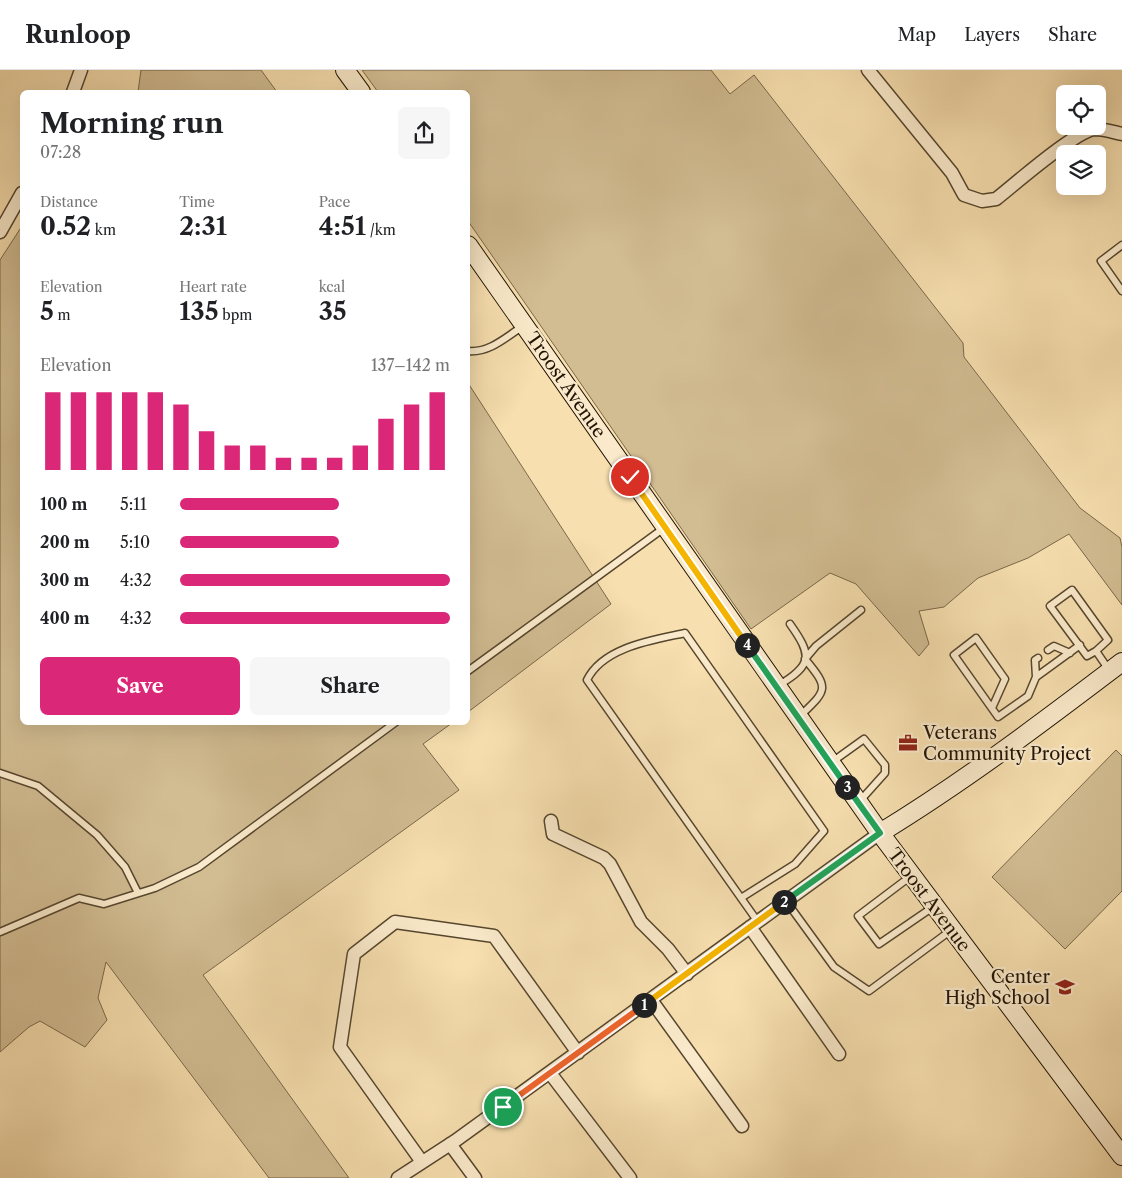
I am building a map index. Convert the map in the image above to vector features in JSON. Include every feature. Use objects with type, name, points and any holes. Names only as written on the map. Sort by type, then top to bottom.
[{"type":"main road","points":[[345,70],[359,90]]},
{"type":"main road","name":"Troost Avenue","points":[[470,248],[858,803],[951,930],[1122,1156]]},
{"type":"main road","points":[[880,833],[941,796],[1031,732],[1116,666]]},
{"type":"street","points":[[74,90],[81,70]]},
{"type":"street","points":[[868,70],[952,173],[964,195],[982,201],[996,199],[1068,143],[1084,133],[1093,129],[1122,134]]},
{"type":"street","points":[[0,232],[20,197]]},
{"type":"street","points":[[551,821],[553,834],[604,858],[610,864],[641,922],[668,949],[687,974]]},
{"type":"street","points":[[398,1178],[450,1144],[578,1053],[880,833]]},
{"type":"street","points":[[422,1162],[340,1047],[354,954],[395,922],[494,936],[578,1053]]},
{"type":"street","points":[[754,925],[839,1054]]},
{"type":"street","points":[[651,1000],[742,1126]]},
{"type":"street","points":[[550,1073],[630,1178]]},
{"type":"street","points":[[450,1144],[475,1178]]},
{"type":"lane","points":[[1122,246],[1101,261],[1122,291]]},
{"type":"lane","points":[[470,351],[480,352],[488,349],[524,326]]},
{"type":"lane","points":[[470,670],[666,528]]},
{"type":"lane","points":[[1072,590],[1108,640],[1096,651],[1087,656],[1050,606],[1072,590]]},
{"type":"lane","points":[[776,687],[798,673],[805,659],[816,646],[861,610]]},
{"type":"lane","points":[[790,624],[805,645],[805,659],[822,679],[823,685],[817,700],[798,718]]},
{"type":"lane","points":[[741,898],[795,864],[824,831],[685,633],[636,642],[593,667],[587,680],[741,898],[754,925]]},
{"type":"lane","points":[[992,708],[1004,679],[976,638],[954,655],[998,717],[1028,696],[1036,677],[1036,660],[1038,658]]},
{"type":"lane","points":[[1048,650],[1054,646],[1070,653]]},
{"type":"lane","points":[[1036,677],[1080,646]]},
{"type":"lane","points":[[1096,651],[1116,666]]},
{"type":"lane","points":[[0,932],[80,898],[104,904],[138,893],[198,867],[392,725]]},
{"type":"lane","points":[[830,764],[864,739],[876,752],[885,765],[885,773],[858,803]]},
{"type":"lane","points":[[0,773],[38,786],[96,835],[125,868],[138,893]]},
{"type":"lane","points":[[911,876],[858,916],[879,944],[934,906]]},
{"type":"lane","points":[[786,901],[834,968],[869,991],[951,930]]},
{"type":"shaded area","points":[[141,70],[261,70],[276,90],[138,90]]},
{"type":"shaded area","points":[[362,70],[711,70],[730,94],[754,75],[963,343],[964,357],[1080,508],[1120,538],[1122,547],[1122,605],[1069,534],[1028,558],[978,578],[944,607],[919,611],[929,644],[919,656],[856,584],[830,573],[751,629],[470,224],[470,90],[377,90]]},
{"type":"shaded area","points":[[20,229],[20,725],[449,725],[423,744],[459,790],[203,975],[349,1178],[269,1178],[106,962],[98,998],[107,1020],[85,1047],[40,1021],[29,1027],[0,1052],[0,260]]},
{"type":"shaded area","points":[[470,386],[611,604],[470,710]]},
{"type":"shaded area","points":[[1116,750],[1122,756],[1122,891],[1065,949],[992,877]]},
{"type":"place","name":"Veterans Community Project","points":[[908,743]]},
{"type":"place","name":"Center High School","points":[[1065,987]]},
{"type":"route","points":[[503,1107],[880,833],[630,477]]}]
